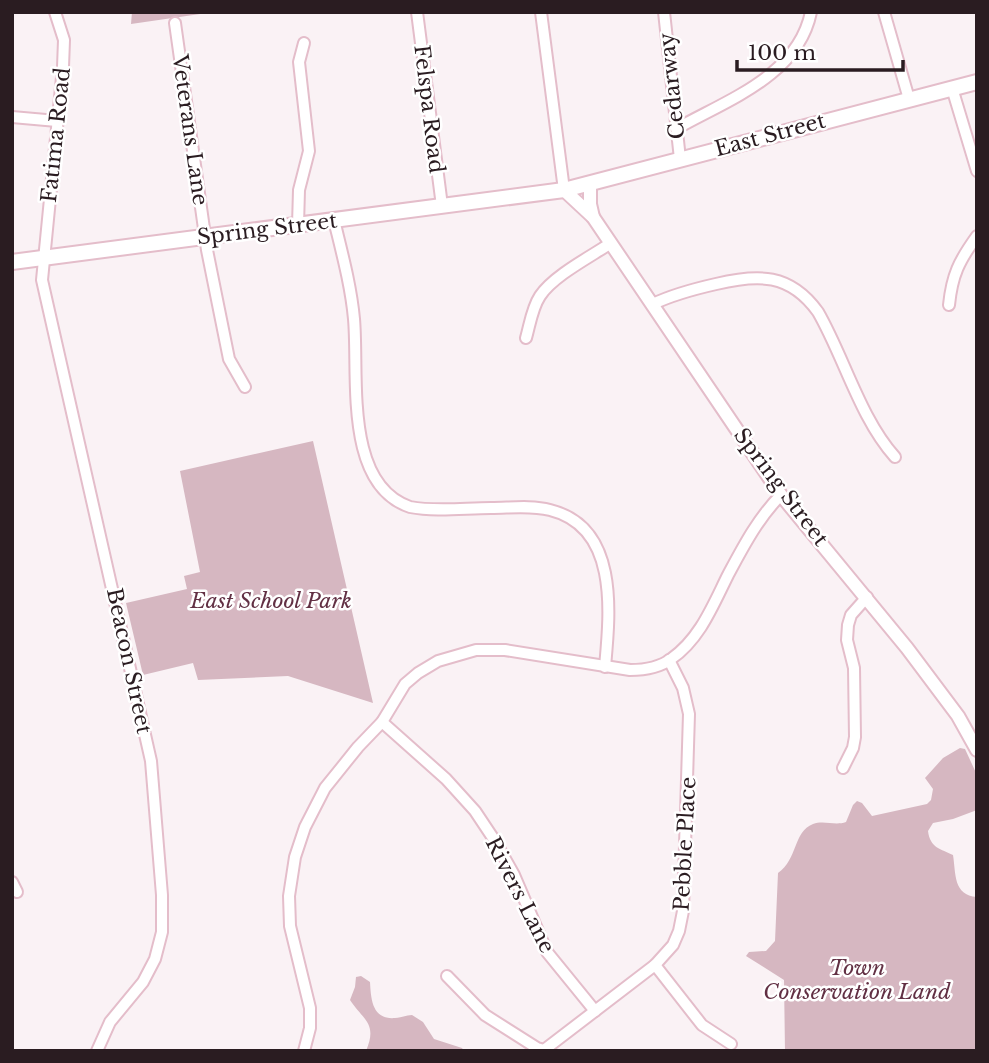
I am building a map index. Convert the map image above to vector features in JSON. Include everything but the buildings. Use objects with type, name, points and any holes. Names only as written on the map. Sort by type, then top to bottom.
[{"type":"main road","name":"East Street","points":[[564,190],[977,82]]},
{"type":"main road","name":"Spring Street","points":[[12,262],[564,190]]},
{"type":"street","name":"Fatima Road","points":[[43,259],[64,49],[55,12]]},
{"type":"street","name":"Felspa Road","points":[[417,12],[442,206]]},
{"type":"street","points":[[541,12],[564,190]]},
{"type":"street","name":"Cedarway","points":[[664,12],[680,159]]},
{"type":"street","points":[[676,129],[747,90],[782,66],[802,40],[811,12]]},
{"type":"street","points":[[884,12],[909,99]]},
{"type":"street","name":"Veterans Lane","points":[[175,23],[205,236],[229,359],[245,387]]},
{"type":"street","points":[[298,225],[299,190],[309,151],[299,65],[304,43]]},
{"type":"street","points":[[952,88],[977,171]]},
{"type":"street","points":[[12,117],[57,121]]},
{"type":"street","name":"Spring Street","points":[[590,183],[593,217]]},
{"type":"street","name":"Spring Street","points":[[564,190],[593,217],[781,495],[867,597],[975,741]]},
{"type":"street","points":[[334,220],[354,317],[357,424],[377,482],[391,498],[410,507],[540,508],[559,513],[576,522],[596,543],[606,570],[605,667]]},
{"type":"street","points":[[949,305],[956,267],[977,236]]},
{"type":"street","points":[[526,338],[536,304],[546,288],[611,243]]},
{"type":"street","name":"Beacon Street","points":[[43,259],[42,281],[153,771],[162,895],[162,932],[153,964],[110,1022],[97,1051]]},
{"type":"street","points":[[653,304],[681,292],[746,277],[771,279],[794,288],[808,299],[818,312],[867,413],[895,457]]},
{"type":"street","points":[[304,1051],[310,1028],[310,1008],[290,926],[289,896],[295,857],[305,827],[325,788],[382,722],[411,678],[438,661],[476,650],[505,650],[605,667],[644,669],[669,660],[699,629],[749,538],[781,495]]},
{"type":"street","points":[[843,768],[853,748],[855,737],[854,668],[847,640],[848,625],[852,615],[867,597]]},
{"type":"street","name":"Pebble Place","points":[[542,1050],[655,965],[676,938],[684,902],[690,714],[683,688],[669,660]]},
{"type":"street","name":"Rivers Lane","points":[[382,722],[446,779],[475,811],[514,875],[547,952],[595,1012]]},
{"type":"street","points":[[655,965],[702,1025],[731,1044]]},
{"type":"street","points":[[447,976],[485,1015],[542,1050]]},
{"type":"green space","points":[[132,12],[214,12],[131,24]]},
{"type":"green space","name":"East School Park","points":[[313,441],[373,703],[288,676],[198,680],[193,663],[143,675],[126,603],[187,589],[184,576],[200,572],[180,471]]},
{"type":"green space","name":"Town Conservation Land","points":[[960,748],[965,749],[977,775],[977,810],[933,823],[928,831],[934,844],[953,855],[960,888],[977,897],[977,1051],[785,1051],[784,980],[746,956],[749,952],[766,951],[775,941],[778,873],[789,861],[798,839],[807,828],[817,823],[846,822],[857,801],[862,803],[872,816],[927,804],[931,800],[933,789],[925,778],[943,758]]},
{"type":"green space","points":[[361,976],[370,982],[374,1007],[382,1016],[395,1018],[412,1015],[423,1022],[434,1039],[464,1051],[366,1051],[370,1028],[350,1000],[356,977]]}]
